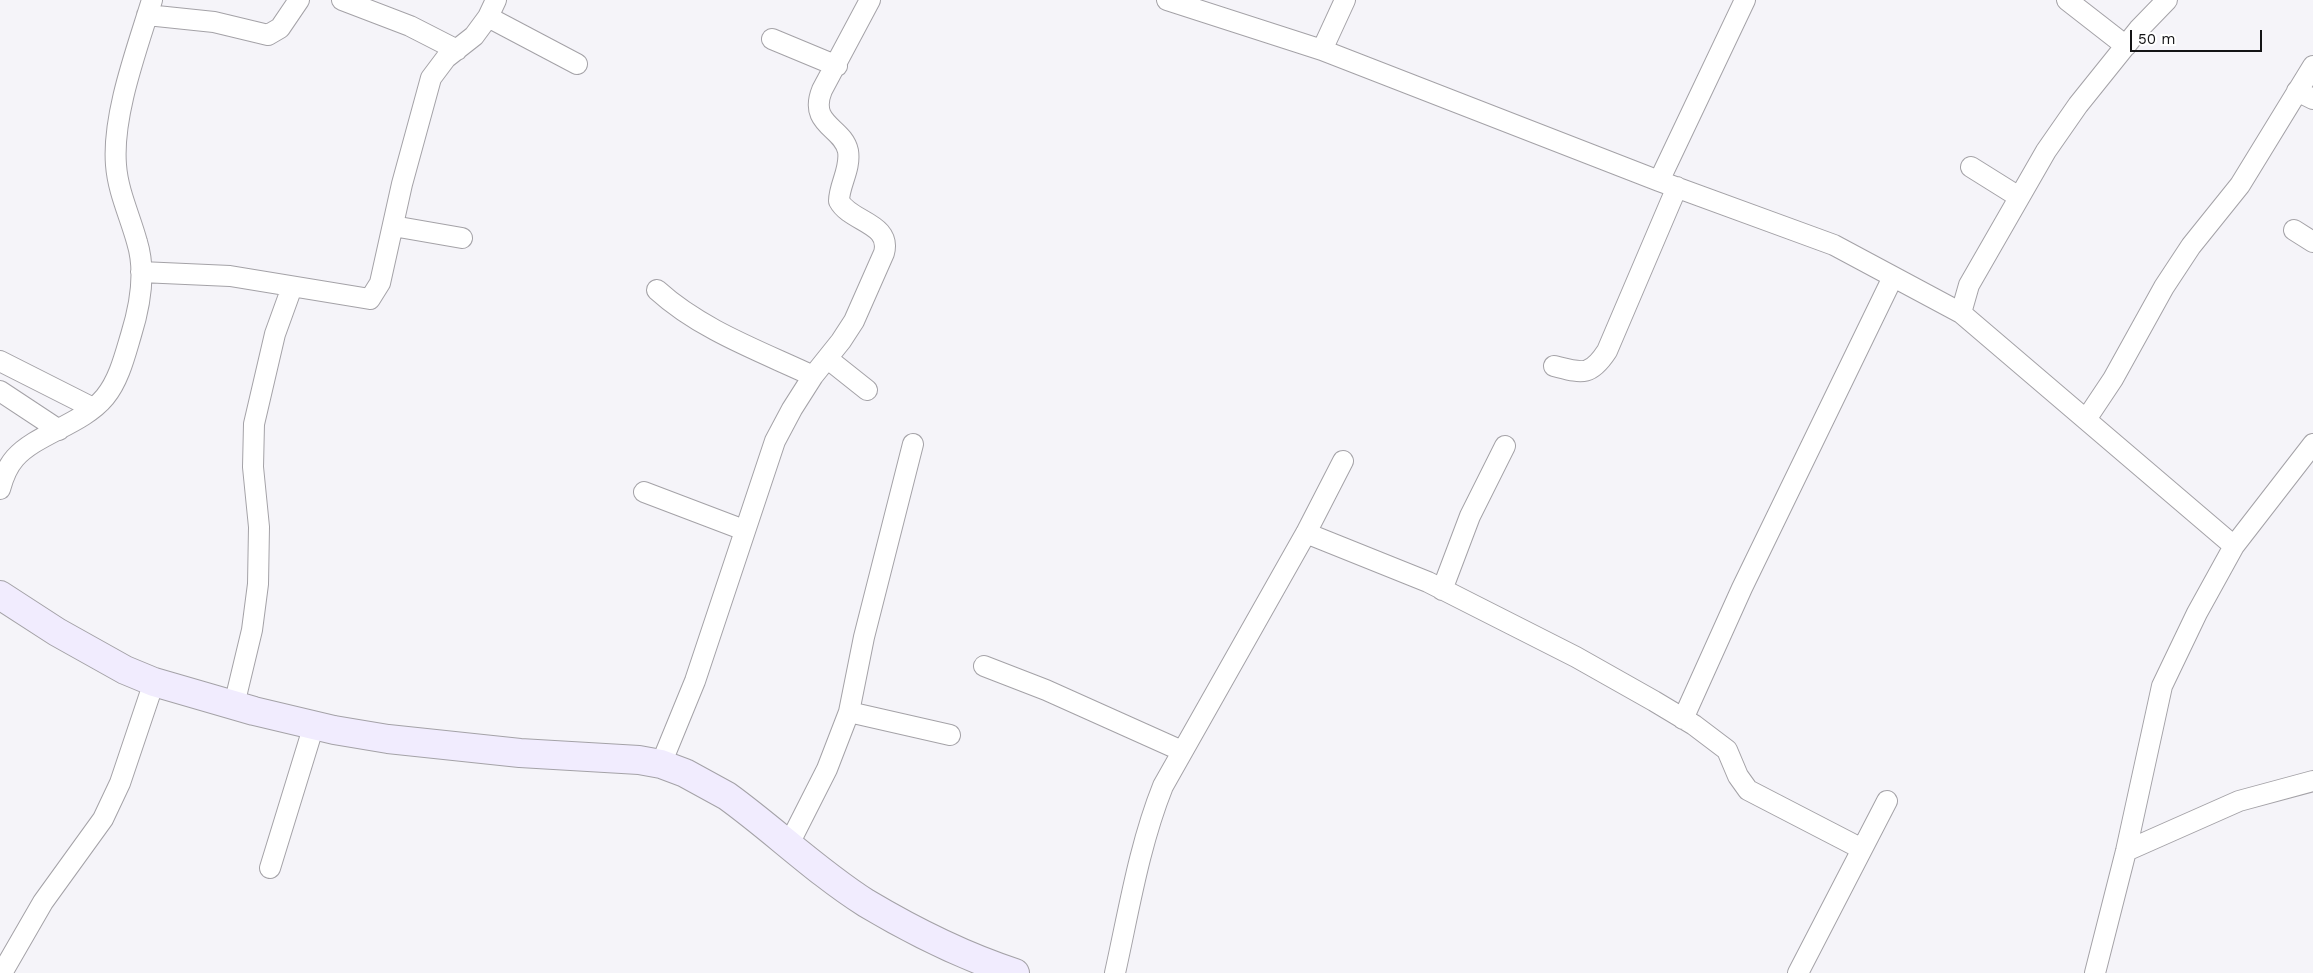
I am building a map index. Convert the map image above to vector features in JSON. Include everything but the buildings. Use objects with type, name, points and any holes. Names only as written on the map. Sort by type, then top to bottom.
[{"type":"main road","points":[[0,595],[87,650],[154,682],[314,725],[388,739],[463,748],[621,758],[661,764],[705,783],[719,792],[866,902],[986,968],[1015,973]]},
{"type":"street","points":[[0,489],[8,468],[22,452],[93,408],[105,398],[120,369],[132,333],[140,299],[141,272],[138,243],[118,183],[115,146],[124,98],[149,8],[268,35],[280,28],[299,0]]},
{"type":"street","points":[[342,0],[410,26],[457,50]]},
{"type":"street","points":[[661,764],[695,681],[774,441],[813,376],[828,359],[854,321],[884,253],[886,244],[877,229],[845,210],[839,201],[848,164],[848,152],[843,142],[824,120],[819,107],[822,90],[837,66],[870,0]]},
{"type":"street","points":[[1166,0],[1322,50],[1834,246],[1961,313],[2234,546]]},
{"type":"street","points":[[1322,50],[1345,0]]},
{"type":"street","points":[[1554,366],[1587,371],[1598,365],[1607,352],[1668,184],[1745,0]]},
{"type":"street","points":[[2067,0],[2126,46]]},
{"type":"street","points":[[1961,313],[1969,286],[2046,151],[2078,105],[2126,46],[2167,0]]},
{"type":"street","points":[[141,272],[230,276],[370,300],[380,283],[402,184],[431,78],[446,58],[474,36],[492,9],[577,64]]},
{"type":"street","points":[[772,38],[837,66]]},
{"type":"street","points":[[2086,418],[2113,379],[2164,287],[2191,246],[2240,185],[2305,95],[2313,66]]},
{"type":"street","points":[[1971,167],[2019,197]]},
{"type":"street","points":[[394,226],[462,238]]},
{"type":"street","points":[[2294,230],[2313,242]]},
{"type":"street","points":[[1683,718],[1742,588],[1892,277]]},
{"type":"street","points":[[234,704],[252,630],[258,584],[259,527],[253,467],[254,424],[275,334],[292,287]]},
{"type":"street","points":[[657,290],[672,304],[695,319],[813,376]]},
{"type":"street","points":[[828,359],[867,390]]},
{"type":"street","points":[[0,361],[93,408]]},
{"type":"street","points":[[0,391],[59,430]]},
{"type":"street","points":[[789,844],[827,769],[849,712],[864,637],[913,444]]},
{"type":"street","points":[[1442,590],[1470,516],[1505,446]]},
{"type":"street","points":[[2095,973],[2126,851],[2162,686],[2197,614],[2234,546],[2309,454]]},
{"type":"street","points":[[1115,973],[1137,869],[1150,819],[1163,786],[1306,533],[1343,461]]},
{"type":"street","points":[[644,492],[744,530]]},
{"type":"street","points":[[1306,533],[1442,590],[1576,657],[1683,718],[1728,750],[1738,776],[1748,790],[1862,849]]},
{"type":"street","points":[[984,666],[1046,690],[1182,751]]},
{"type":"street","points":[[2,973],[8,945],[43,902],[103,819],[120,783],[154,682]]},
{"type":"street","points":[[849,712],[950,736]]},
{"type":"street","points":[[270,868],[314,725]]},
{"type":"street","points":[[2126,851],[2239,802],[2313,781]]},
{"type":"street","points":[[1798,973],[1887,801]]}]
